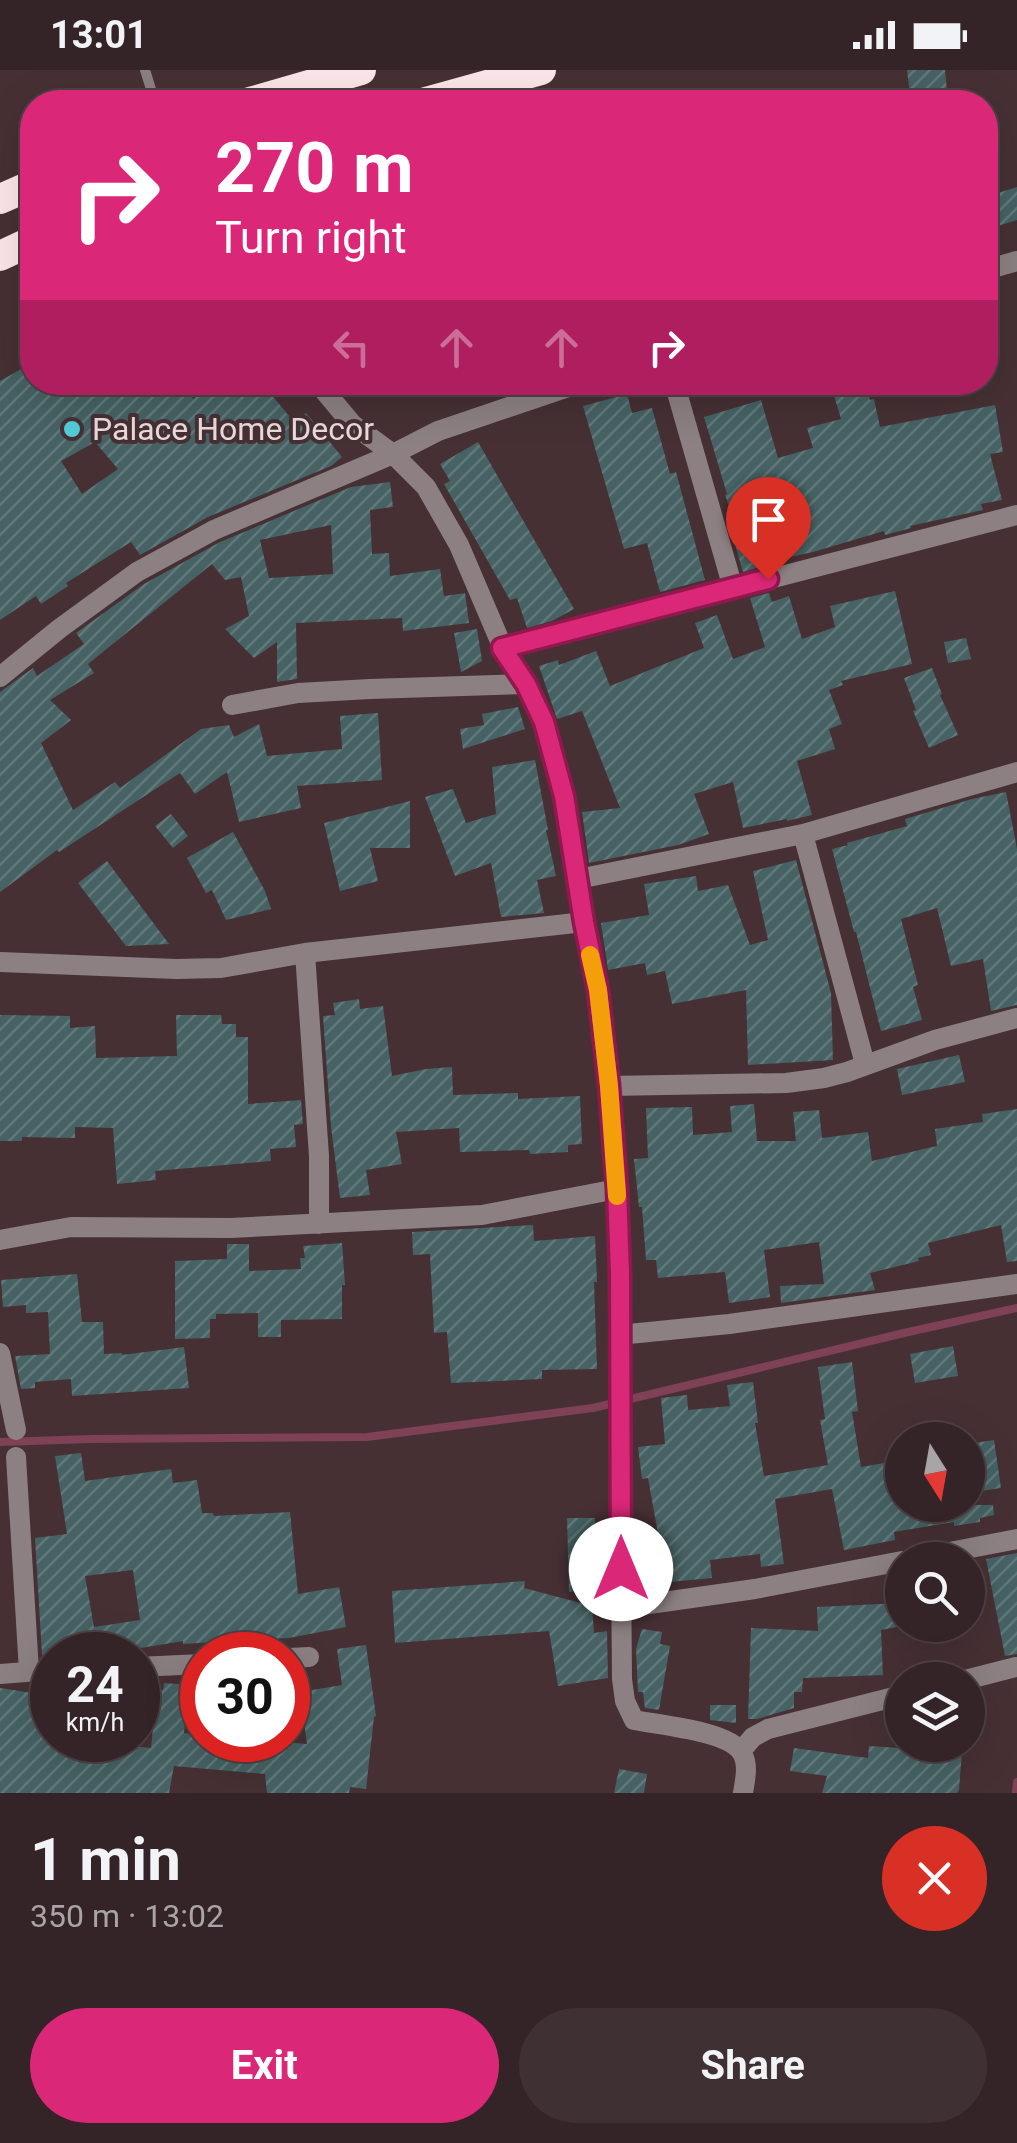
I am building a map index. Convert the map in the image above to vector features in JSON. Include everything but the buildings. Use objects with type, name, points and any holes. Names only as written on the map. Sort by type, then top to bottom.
[{"type":"highway","points":[[292,90],[361,70]]},
{"type":"highway","points":[[469,90],[541,70]]},
{"type":"street","points":[[328,395],[352,424],[393,454],[426,488],[459,545],[502,648],[526,684],[544,722],[564,796],[598,990],[609,1086],[617,1189],[625,1701],[634,1720],[722,1738],[741,1751],[747,1771],[743,1793]]},
{"type":"street","points":[[0,676],[136,572],[214,530],[438,431],[545,395]]},
{"type":"street","points":[[678,395],[732,588]]},
{"type":"street","points":[[502,648],[1017,515]]},
{"type":"street","points":[[232,705],[298,693],[526,684]]},
{"type":"street","points":[[578,879],[803,834],[1017,772]]},
{"type":"street","points":[[803,834],[865,1064]]},
{"type":"street","points":[[0,962],[220,968],[305,953],[584,922]]},
{"type":"street","points":[[305,953],[319,1156],[319,1224]]},
{"type":"street","points":[[609,1086],[786,1083],[836,1075],[934,1040],[1017,1018]]},
{"type":"street","points":[[0,1240],[71,1227],[231,1228],[482,1214],[617,1189]]},
{"type":"street","points":[[619,1335],[729,1324],[1017,1284]]},
{"type":"street","points":[[0,1352],[16,1430]]},
{"type":"street","points":[[0,1674],[29,1671],[16,1457]]},
{"type":"street","points":[[985,1546],[1017,1540]]},
{"type":"street","points":[[621,1608],[755,1589],[885,1564]]},
{"type":"street","points":[[985,1675],[1016,1667]]},
{"type":"street","points":[[741,1751],[768,1728],[885,1700]]},
{"type":"waterway","points":[[0,1442],[367,1437],[593,1408],[1017,1308]]},
{"type":"waterway","points":[[1016,1793],[1017,1782]]},
{"type":"slow traffic","points":[[590,955],[609,1086],[617,1196]]},
{"type":"place","name":"Palace Home Decor","points":[[72,429]]},
{"type":"route","points":[[621,1569],[617,1189],[598,990],[564,796],[544,722],[526,684],[502,648],[768,579]]}]
